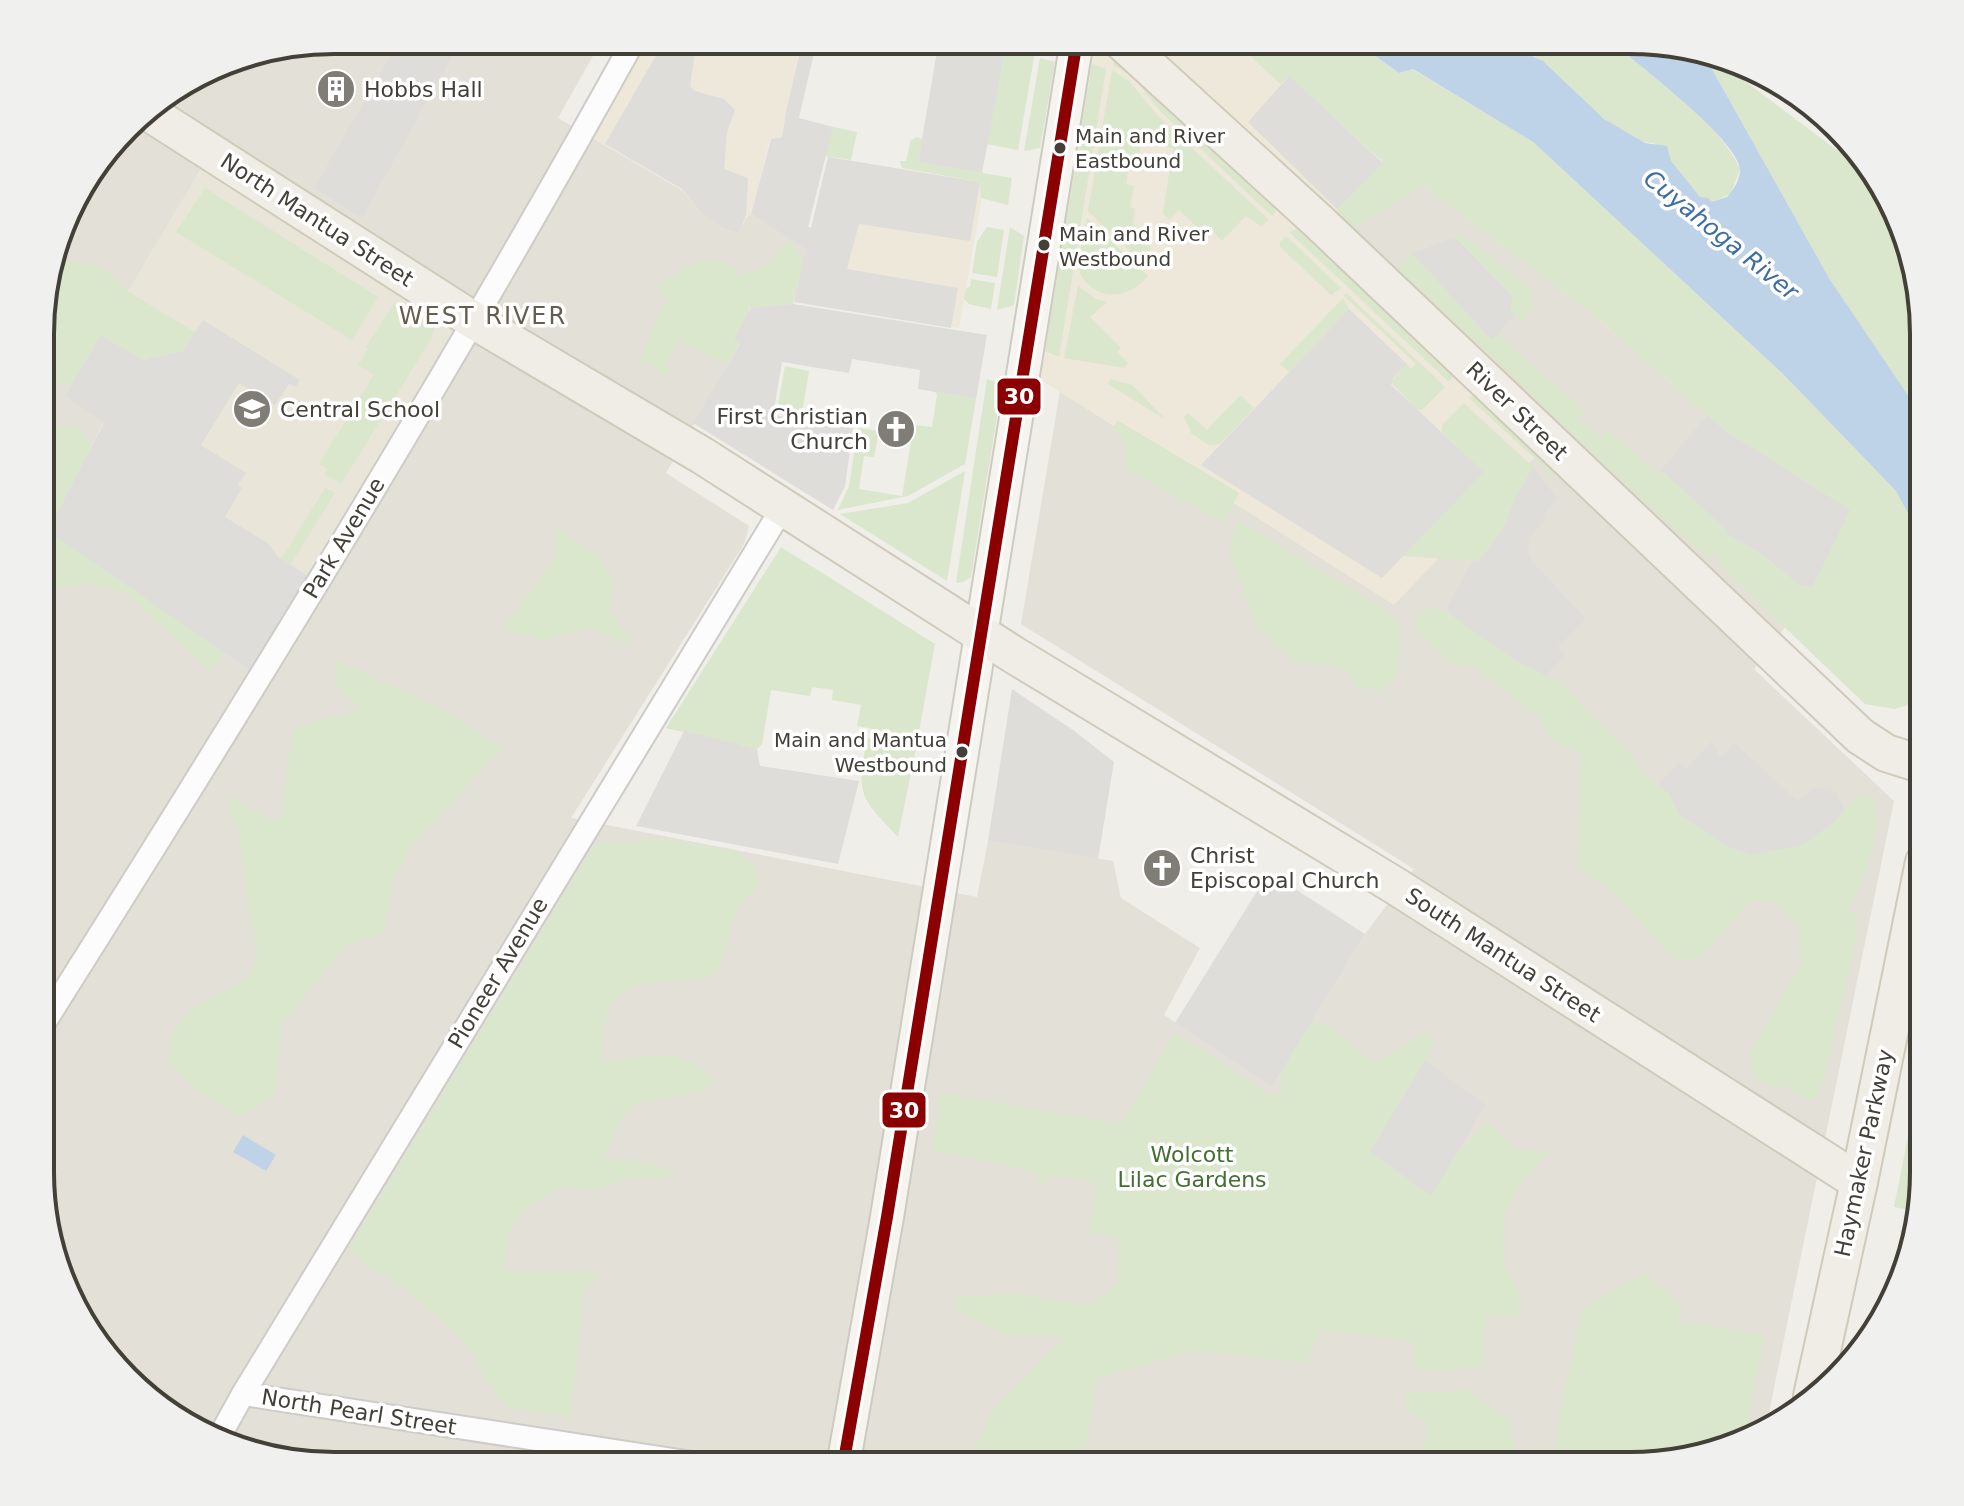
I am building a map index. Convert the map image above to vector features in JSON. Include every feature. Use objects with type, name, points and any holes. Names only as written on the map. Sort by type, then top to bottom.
[{"type":"main road","points":[[846,1451],[887,1217],[1075,55]]},
{"type":"main road","name":"River Street","points":[[1136,55],[1319,222],[1860,736],[1886,753],[1910,760]]},
{"type":"main road","name":"North Mantua Street","points":[[156,117],[473,320],[703,456],[980,633]]},
{"type":"main road","name":"South Mantua Street","points":[[980,633],[1380,877],[1859,1182]]},
{"type":"main road","name":"Haymaker Parkway","points":[[1815,1383],[1909,934]]},
{"type":"street","name":"Park Avenue","points":[[55,1006],[261,678],[626,54]]},
{"type":"street","name":"Pioneer Avenue","points":[[223,1429],[783,507]]},
{"type":"street","name":"North Pearl Street","points":[[243,1394],[616,1451]]},
{"type":"shaded area","points":[[334,54],[594,54],[558,118],[682,190],[702,214],[739,233],[751,214],[807,249],[793,304],[750,308],[740,343],[666,473],[749,526],[744,544],[571,818],[977,897],[988,841],[1113,861],[1121,898],[1200,948],[1164,1015],[1272,1087],[1365,934],[1414,869],[1021,624],[1060,391],[1394,604],[1349,233],[1423,185],[1591,313],[1723,429],[1791,619],[1754,669],[1894,801],[1769,1415],[1737,1431],[1667,1450],[1630,1452],[315,1451],[261,1442],[227,1431],[178,1405],[136,1370],[112,1343],[91,1312],[69,1262],[59,1227],[55,1191],[54,535],[261,678],[104,422],[54,519],[54,334],[59,279],[69,244],[101,178],[123,149],[149,123],[194,91],[244,69],[297,56]]},
{"type":"shaded area","points":[[392,54],[453,54],[362,218],[314,188]]},
{"type":"shaded area","points":[[632,54],[800,54],[782,137],[770,139],[751,214],[746,216],[739,233],[722,228],[702,214],[682,189],[588,135]]},
{"type":"shaded area","points":[[657,54],[695,54],[690,86],[695,91],[724,99],[735,110],[727,132],[724,169],[748,178],[746,216],[739,233],[722,228],[702,214],[682,189],[605,144]]},
{"type":"shaded area","points":[[800,54],[814,54],[799,118],[833,127],[808,227],[811,228],[828,157],[980,182],[970,241],[859,224],[847,269],[958,288],[951,328],[794,302],[806,249],[751,214],[771,139],[782,137]]},
{"type":"shaded area","points":[[937,54],[1004,55],[982,173],[918,162]]},
{"type":"shaded area","points":[[1075,55],[1249,55],[1281,84],[1383,163],[1350,233],[1559,432],[1394,605],[1024,369]]},
{"type":"shaded area","points":[[1289,76],[1383,163],[1337,209],[1248,122]]},
{"type":"shaded area","name":"Central School","points":[[211,152],[473,320],[261,678],[54,535],[54,519],[104,423],[65,396]]},
{"type":"shaded area","points":[[832,161],[984,185],[959,328],[802,298]]},
{"type":"shaded area","points":[[1455,238],[1512,296],[1510,312],[1515,314],[1492,340],[1412,253]]},
{"type":"shaded area","points":[[793,304],[987,335],[976,399],[918,389],[920,370],[852,359],[849,373],[782,362],[773,415],[853,428],[845,486],[833,510],[693,423],[740,344],[734,339],[751,308]]},
{"type":"shaded area","points":[[1349,309],[1407,364],[1393,378],[1391,385],[1484,472],[1382,578],[1201,465]]},
{"type":"shaded area","points":[[203,320],[300,380],[296,387],[289,384],[275,405],[239,383],[201,445],[246,473],[238,485],[242,488],[225,517],[269,544],[278,557],[318,582],[261,678],[54,535],[54,519],[104,423],[65,396],[101,335],[143,360],[183,351]]},
{"type":"shaded area","points":[[1707,415],[1723,429],[1850,510],[1813,587],[1800,586],[1760,553],[1726,533],[1727,530],[1661,470]]},
{"type":"shaded area","points":[[1533,467],[1557,498],[1530,538],[1528,552],[1532,561],[1586,619],[1558,647],[1566,655],[1546,675],[1518,662],[1451,615],[1447,607],[1468,569],[1474,561],[1479,561],[1504,528],[1515,499]]},
{"type":"shaded area","points":[[1012,689],[1114,762],[1098,859],[988,841]]},
{"type":"shaded area","points":[[684,731],[757,749],[760,766],[859,781],[838,864],[636,826]]},
{"type":"shaded area","points":[[1712,741],[1719,756],[1724,756],[1734,742],[1797,801],[1813,788],[1827,788],[1834,791],[1845,809],[1832,824],[1801,845],[1751,855],[1726,846],[1680,815],[1668,793],[1658,784],[1679,762],[1687,768]]},
{"type":"shaded area","points":[[1269,872],[1365,934],[1272,1087],[1175,1023]]},
{"type":"shaded area","points":[[1425,1061],[1486,1105],[1431,1195],[1370,1152]]},
{"type":"green space","points":[[1004,55],[1034,55],[1018,150],[987,144]]},
{"type":"green space","points":[[1249,55],[1374,55],[1399,73],[1412,69],[1533,142],[1783,374],[1896,491],[1910,517],[1910,706],[1895,709],[1865,704],[1731,576],[1721,565],[1717,552],[1708,559],[1398,269],[1412,253],[1492,340],[1498,334],[1585,411],[1579,419],[1601,438],[1608,430],[1657,473],[1661,470],[1726,533],[1760,553],[1800,586],[1813,587],[1849,510],[1723,429],[1591,313],[1423,185],[1349,233],[1335,221],[1337,209],[1383,162],[1288,77],[1279,83]]},
{"type":"green space","points":[[1532,55],[1627,55],[1682,100],[1730,151],[1740,169],[1731,194],[1711,202],[1700,197],[1654,143],[1640,141],[1611,124]]},
{"type":"green space","points":[[1040,58],[1055,62],[1040,148],[1024,151]]},
{"type":"green space","points":[[1114,58],[1278,206],[1273,217],[1160,111],[1133,77],[1113,65]]},
{"type":"green space","points":[[1092,64],[1106,69],[1059,357],[1045,351]]},
{"type":"green space","points":[[1711,66],[1736,75],[1849,159],[1873,194],[1889,227],[1908,297],[1910,398],[1829,278]]},
{"type":"green space","points":[[1112,70],[1129,81],[1159,117],[1269,220],[1261,226],[1246,216],[1222,241],[1205,224],[1199,229],[1179,210],[1169,220],[1163,213],[1173,148],[1141,142],[1137,164],[1129,164],[1126,184],[1134,186],[1130,207],[1135,209],[1133,224],[1149,244],[1152,256],[1150,270],[1088,211]]},
{"type":"green space","points":[[833,127],[857,132],[851,160],[824,156]]},
{"type":"green space","points":[[917,137],[922,139],[918,162],[1012,178],[1008,205],[981,198],[980,182],[902,168],[900,161],[906,161],[911,140]]},
{"type":"green space","points":[[205,188],[378,297],[352,340],[176,232]]},
{"type":"green space","points":[[1087,218],[1148,276],[1135,288],[1111,295],[1095,290],[1085,281],[1079,262]]},
{"type":"green space","points":[[987,227],[1004,230],[997,277],[972,273],[977,242]]},
{"type":"green space","points":[[1010,227],[1024,236],[1014,305],[997,310]]},
{"type":"green space","points":[[1300,228],[1454,375],[1449,382],[1289,232]]},
{"type":"green space","points":[[1461,235],[1533,292],[1534,306],[1524,322],[1510,312],[1457,242],[1455,238]]},
{"type":"green space","points":[[1286,236],[1341,288],[1331,295],[1280,247]]},
{"type":"green space","points":[[791,239],[803,263],[793,304],[750,308],[734,339],[740,343],[728,364],[680,339],[665,364],[671,369],[666,377],[650,363],[638,367],[652,329],[667,301],[657,285],[702,259],[730,263],[737,275],[768,267]]},
{"type":"green space","points":[[64,261],[91,263],[108,273],[127,291],[195,332],[183,351],[143,360],[101,335],[71,386],[54,381],[56,297]]},
{"type":"green space","points":[[971,279],[995,283],[991,309],[969,304],[964,299]]},
{"type":"green space","points":[[1078,286],[1096,299],[1107,302],[1090,317],[1121,348],[1117,352],[1128,363],[1124,368],[1064,358]]},
{"type":"green space","points":[[1346,293],[1445,387],[1422,410],[1416,409],[1391,382],[1407,364],[1411,369],[1416,364],[1344,296]]},
{"type":"green space","points":[[1343,298],[1349,309],[1289,372],[1280,364]]},
{"type":"green space","points":[[394,303],[434,328],[431,339],[341,484],[324,474],[327,469],[319,464],[374,375],[358,365]]},
{"type":"green space","points":[[785,366],[809,371],[802,413],[799,415],[777,411]]},
{"type":"green space","points":[[987,379],[1002,385],[971,577],[956,583]]},
{"type":"green space","points":[[1110,379],[1132,385],[1166,420],[1108,384]]},
{"type":"green space","points":[[935,392],[976,399],[965,464],[908,496],[838,510],[849,486],[858,428],[879,431],[874,457],[864,456],[859,489],[902,496],[914,425],[932,427]]},
{"type":"green space","points":[[1478,394],[1556,466],[1553,479],[1543,466],[1469,398]]},
{"type":"green space","points":[[1241,395],[1254,408],[1220,444],[1210,446],[1191,433],[1184,416],[1188,413],[1207,430]]},
{"type":"green space","points":[[1464,403],[1533,467],[1515,499],[1504,528],[1479,561],[1403,556],[1483,472],[1442,432],[1442,425]]},
{"type":"green space","points":[[1117,420],[1239,493],[1223,522],[1125,469],[1126,444],[1113,429]]},
{"type":"green space","points":[[54,426],[82,428],[91,449],[54,520]]},
{"type":"green space","points":[[965,471],[947,581],[840,514],[908,503]]},
{"type":"green space","points":[[325,488],[335,493],[290,565],[281,559]]},
{"type":"green space","points":[[1239,521],[1390,613],[1401,631],[1395,680],[1379,691],[1355,686],[1349,673],[1336,666],[1297,663],[1267,637],[1255,621],[1229,550]]},
{"type":"green space","points":[[557,526],[603,562],[614,583],[610,610],[632,643],[619,642],[594,627],[544,641],[503,629],[557,556]]},
{"type":"green space","points":[[54,528],[228,648],[209,671],[125,593],[86,584],[54,588]]},
{"type":"green space","points":[[781,547],[935,644],[918,737],[857,726],[861,705],[832,700],[833,690],[812,687],[810,696],[771,690],[762,744],[757,749],[666,728]]},
{"type":"green space","points":[[1429,607],[1451,615],[1518,662],[1563,683],[1589,714],[1626,748],[1643,772],[1726,846],[1751,855],[1801,845],[1832,824],[1851,802],[1864,794],[1873,797],[1876,825],[1871,855],[1848,909],[1856,915],[1857,937],[1817,1098],[1809,1101],[1784,1086],[1773,1088],[1761,1081],[1752,1069],[1750,1051],[1801,964],[1799,925],[1776,903],[1751,900],[1702,957],[1689,960],[1673,958],[1606,885],[1590,878],[1579,865],[1582,755],[1550,739],[1539,717],[1475,667],[1454,665],[1415,630],[1417,616]]},
{"type":"green space","points":[[337,660],[445,711],[502,748],[410,848],[394,879],[383,934],[348,944],[282,1024],[274,1096],[238,1117],[192,1087],[168,1061],[172,1034],[191,1009],[249,977],[258,949],[247,899],[239,829],[228,813],[229,796],[272,820],[281,818],[293,728],[361,710],[336,684]]},
{"type":"green space","points":[[867,738],[916,748],[898,837],[875,812],[864,794],[862,772]]},
{"type":"green space","points":[[652,837],[737,851],[756,868],[758,890],[739,908],[717,971],[695,980],[643,984],[626,991],[613,1004],[605,1024],[603,1061],[674,1057],[696,1065],[715,1082],[701,1091],[635,1104],[619,1122],[604,1158],[654,1165],[679,1176],[634,1179],[595,1190],[566,1185],[531,1205],[512,1225],[503,1271],[600,1272],[584,1290],[571,1417],[508,1408],[485,1379],[474,1355],[450,1329],[403,1287],[360,1261],[350,1247],[596,842],[630,842]]},
{"type":"green space","name":"Wolcott Lilac Gardens","points":[[1312,1021],[1332,1028],[1373,1063],[1427,1033],[1434,1045],[1370,1152],[1422,1190],[1487,1121],[1517,1150],[1552,1152],[1526,1178],[1505,1218],[1504,1251],[1508,1274],[1519,1292],[1518,1317],[1486,1316],[1484,1366],[1442,1372],[1415,1368],[1413,1342],[1321,1330],[1307,1363],[1192,1351],[1097,1379],[1085,1452],[976,1452],[995,1407],[1065,1336],[1009,1336],[959,1312],[953,1298],[1010,1293],[1091,1305],[1118,1281],[1119,1238],[1089,1232],[1097,1183],[1051,1175],[1049,1183],[1037,1181],[1038,1173],[932,1150],[941,1093],[1121,1124],[1175,1033],[1269,1094],[1281,1095],[1281,1072]]},
{"type":"green space","points":[[1909,1131],[1907,1210],[1894,1207]]},
{"type":"green space","points":[[1645,1274],[1680,1304],[1678,1321],[1764,1335],[1748,1426],[1703,1442],[1667,1450],[1554,1452],[1557,1426],[1583,1308]]},
{"type":"green space","points":[[1467,1389],[1509,1421],[1514,1452],[1422,1452],[1427,1423],[1408,1410],[1404,1395]]},
{"type":"water","name":"Cuyahoga River","points":[[1374,55],[1530,55],[1543,61],[1604,119],[1645,143],[1667,146],[1671,161],[1700,197],[1708,198],[1711,202],[1727,197],[1736,185],[1740,170],[1735,157],[1705,122],[1627,55],[1685,59],[1711,66],[1829,278],[1910,398],[1910,517],[1896,491],[1783,374],[1533,142],[1413,69],[1399,73]]},
{"type":"water","points":[[243,1135],[276,1155],[266,1171],[233,1152]]},
{"type":"transit line","name":"30","points":[[846,1451],[887,1217],[1075,55]]},
{"type":"place","name":"Hobbs Hall","points":[[336,89]]},
{"type":"place","name":"Main and River Eastbound","points":[[1060,148]]},
{"type":"place","name":"Main and River Westbound","points":[[1044,245]]},
{"type":"place","name":"Central School","points":[[252,409]]},
{"type":"place","name":"First Christian Church","points":[[896,429]]},
{"type":"place","name":"Main and Mantua Westbound","points":[[962,752]]},
{"type":"place","name":"Christ Episcopal Church","points":[[1162,868]]},
{"type":"district","name":"WEST RIVER","points":[[483,316]]}]
